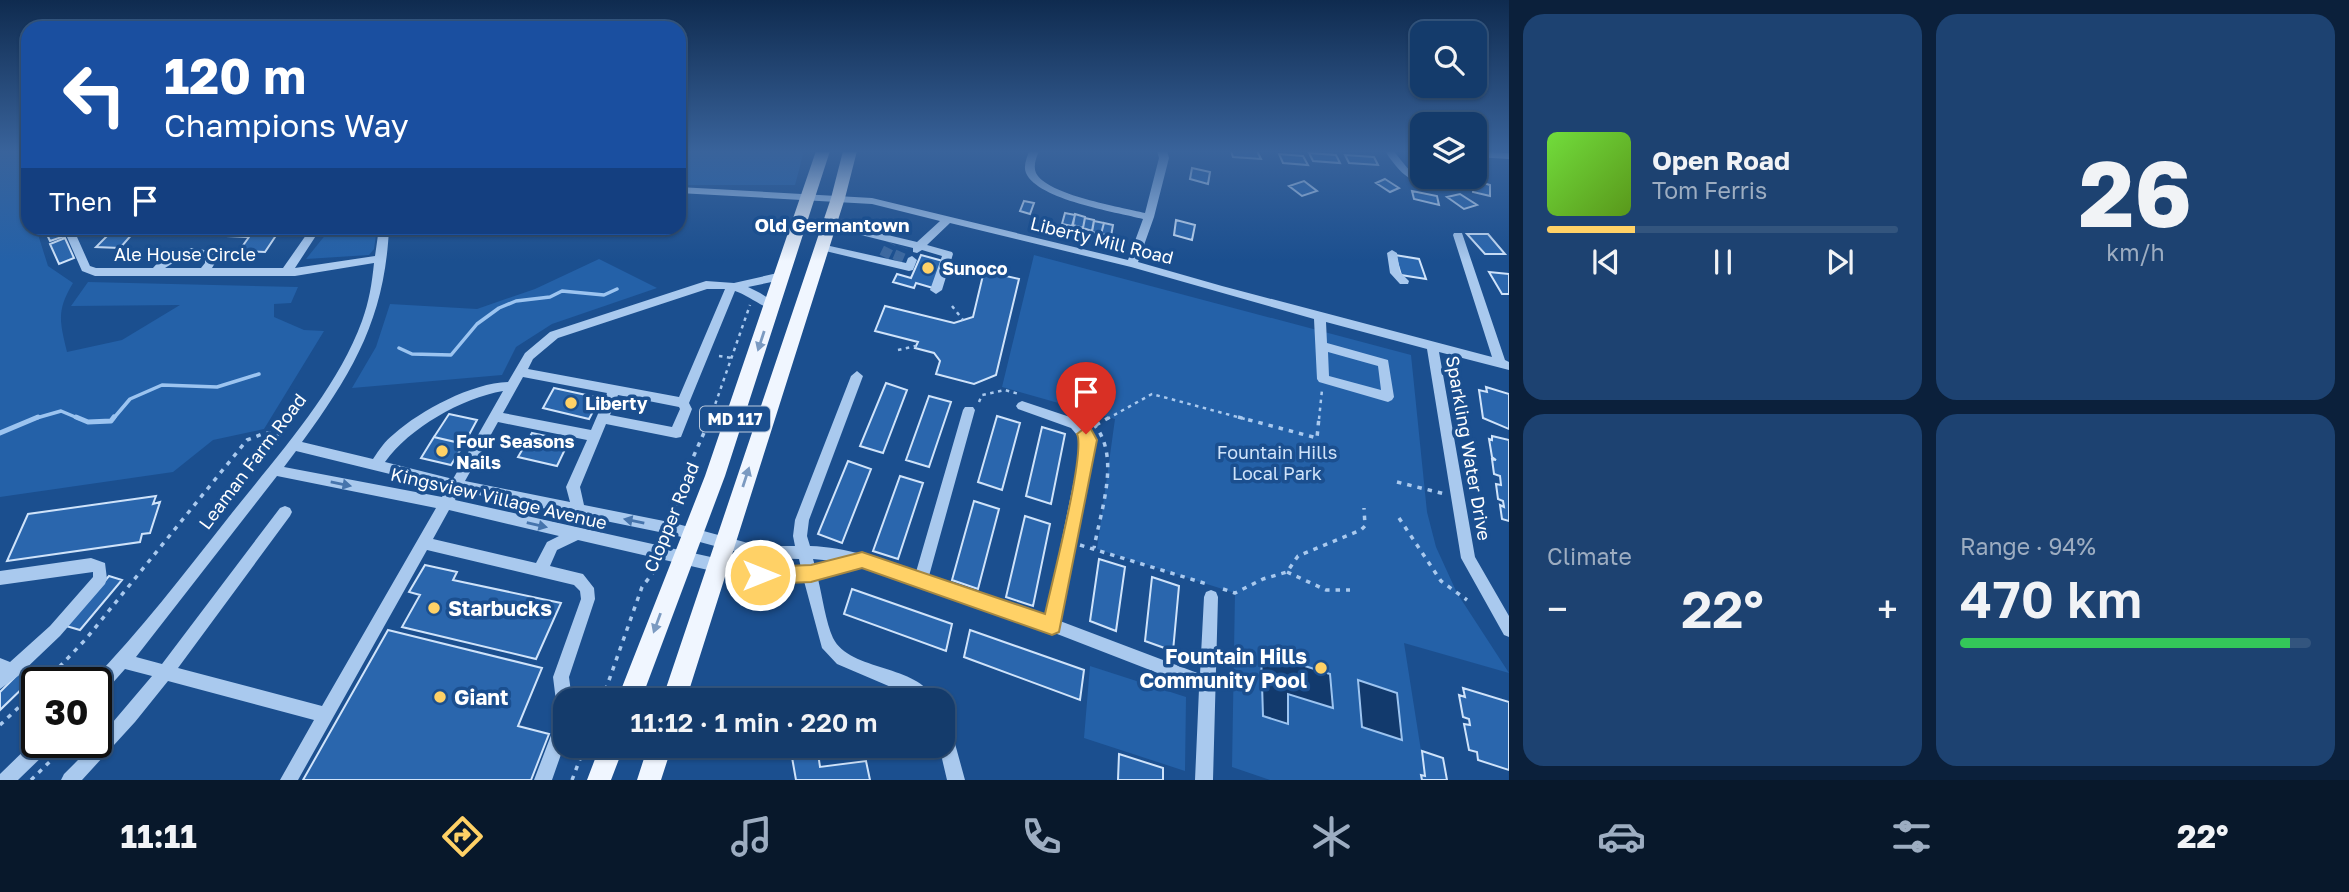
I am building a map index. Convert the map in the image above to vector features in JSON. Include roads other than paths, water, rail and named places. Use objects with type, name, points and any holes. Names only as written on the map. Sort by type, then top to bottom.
[{"type":"main road","name":"Clopper Road","points":[[633,688],[672,557],[715,476],[765,302],[782,276],[810,187]]},
{"type":"main road","name":"MD 117","points":[[678,688],[841,187]]},
{"type":"main road","points":[[599,780],[607,758]]},
{"type":"main road","points":[[649,780],[656,758]]},
{"type":"street","points":[[1048,187],[1057,193],[1149,217]]},
{"type":"street","points":[[1132,264],[1157,187]]},
{"type":"street","name":"Liberty Mill Road","points":[[686,190],[872,201],[1132,264],[1505,365]]},
{"type":"street","points":[[821,247],[909,267],[916,252],[948,219]]},
{"type":"street","points":[[829,224],[876,236],[916,252],[948,254],[936,290]]},
{"type":"street","name":"Ale House Circle","points":[[71,235],[86,268],[95,272],[286,272],[380,259]]},
{"type":"street","points":[[286,272],[311,235]]},
{"type":"street","name":"Leaman Farm Road","points":[[112,673],[274,470],[325,397],[367,324],[374,300],[383,235]]},
{"type":"street","points":[[866,258],[876,236]]},
{"type":"street","points":[[1458,236],[1505,365]]},
{"type":"street","points":[[156,272],[173,255],[195,251],[210,256],[210,263],[204,272]]},
{"type":"street","points":[[1392,253],[1395,273],[1404,281]]},
{"type":"street","points":[[289,780],[535,349],[554,335],[706,285],[752,285],[782,276]]},
{"type":"street","points":[[731,287],[765,302]]},
{"type":"street","points":[[601,418],[676,433],[686,409],[683,403],[731,287]]},
{"type":"street","points":[[1320,317],[1323,379],[1388,397],[1384,363],[1322,346]]},
{"type":"street","name":"Sparkling Water Drive","points":[[1432,346],[1468,558],[1509,630]]},
{"type":"street","points":[[520,372],[683,403]]},
{"type":"street","points":[[857,376],[802,520],[800,536],[811,574],[819,620],[827,643],[843,659],[913,688]]},
{"type":"street","points":[[376,466],[391,444],[411,427],[492,387],[512,386]]},
{"type":"street","points":[[579,511],[573,488],[614,390]]},
{"type":"street","points":[[1025,401],[1075,424],[1089,440],[1052,625]]},
{"type":"street","points":[[921,579],[969,410]]},
{"type":"street","points":[[495,416],[593,436]]},
{"type":"street","name":"Kingsview Village Avenue","points":[[295,441],[376,466],[683,532],[759,552],[804,552],[862,560],[1052,625],[1207,684]]},
{"type":"street","name":"Kingsview Village Avenue","points":[[274,470],[446,505],[716,567]]},
{"type":"street","points":[[70,780],[128,720],[167,673],[285,512]]},
{"type":"street","points":[[540,570],[552,546],[576,534]]},
{"type":"street","points":[[425,543],[578,579],[587,588],[588,599],[561,677],[562,688]]},
{"type":"street","points":[[716,567],[760,575],[811,574],[862,560]]},
{"type":"street","points":[[0,578],[91,565],[100,568],[100,579],[55,631],[4,673]]},
{"type":"street","points":[[1204,780],[1211,597]]},
{"type":"street","points":[[123,661],[327,715]]},
{"type":"street","points":[[543,780],[553,753]]},
{"type":"street","points":[[6,780],[29,758]]},
{"type":"street","points":[[950,758],[956,780]]},
{"type":"waterway","points":[[399,348],[412,354],[451,355],[477,324],[499,308],[516,301],[550,297],[562,291],[604,295],[617,289]]},
{"type":"waterway","points":[[113,419],[130,399],[162,385],[217,387],[259,374]]},
{"type":"waterway","points":[[34,419],[61,411],[80,419]]},
{"type":"waterway","points":[[34,419],[38,417]]},
{"type":"waterway","points":[[76,417],[88,422],[111,421],[114,417]]},
{"type":"waterway","points":[[0,433],[34,419]]},
{"type":"tunnel","points":[[884,257],[891,243]]},
{"type":"tunnel","points":[[897,261],[903,247]]},
{"type":"place","name":"Sunoco","points":[[928,268]]},
{"type":"place","name":"Liberty","points":[[571,403]]},
{"type":"place","name":"Four Seasons Nails","points":[[442,451]]},
{"type":"place","name":"Starbucks","points":[[434,608]]},
{"type":"place","name":"Fountain Hills Community Pool","points":[[1321,668]]},
{"type":"place","name":"Giant","points":[[440,697]]},
{"type":"district","name":"Old Germantown","points":[[832,224]]},
{"type":"park label","name":"Fountain Hills Local Park","points":[[1277,462]]}]
